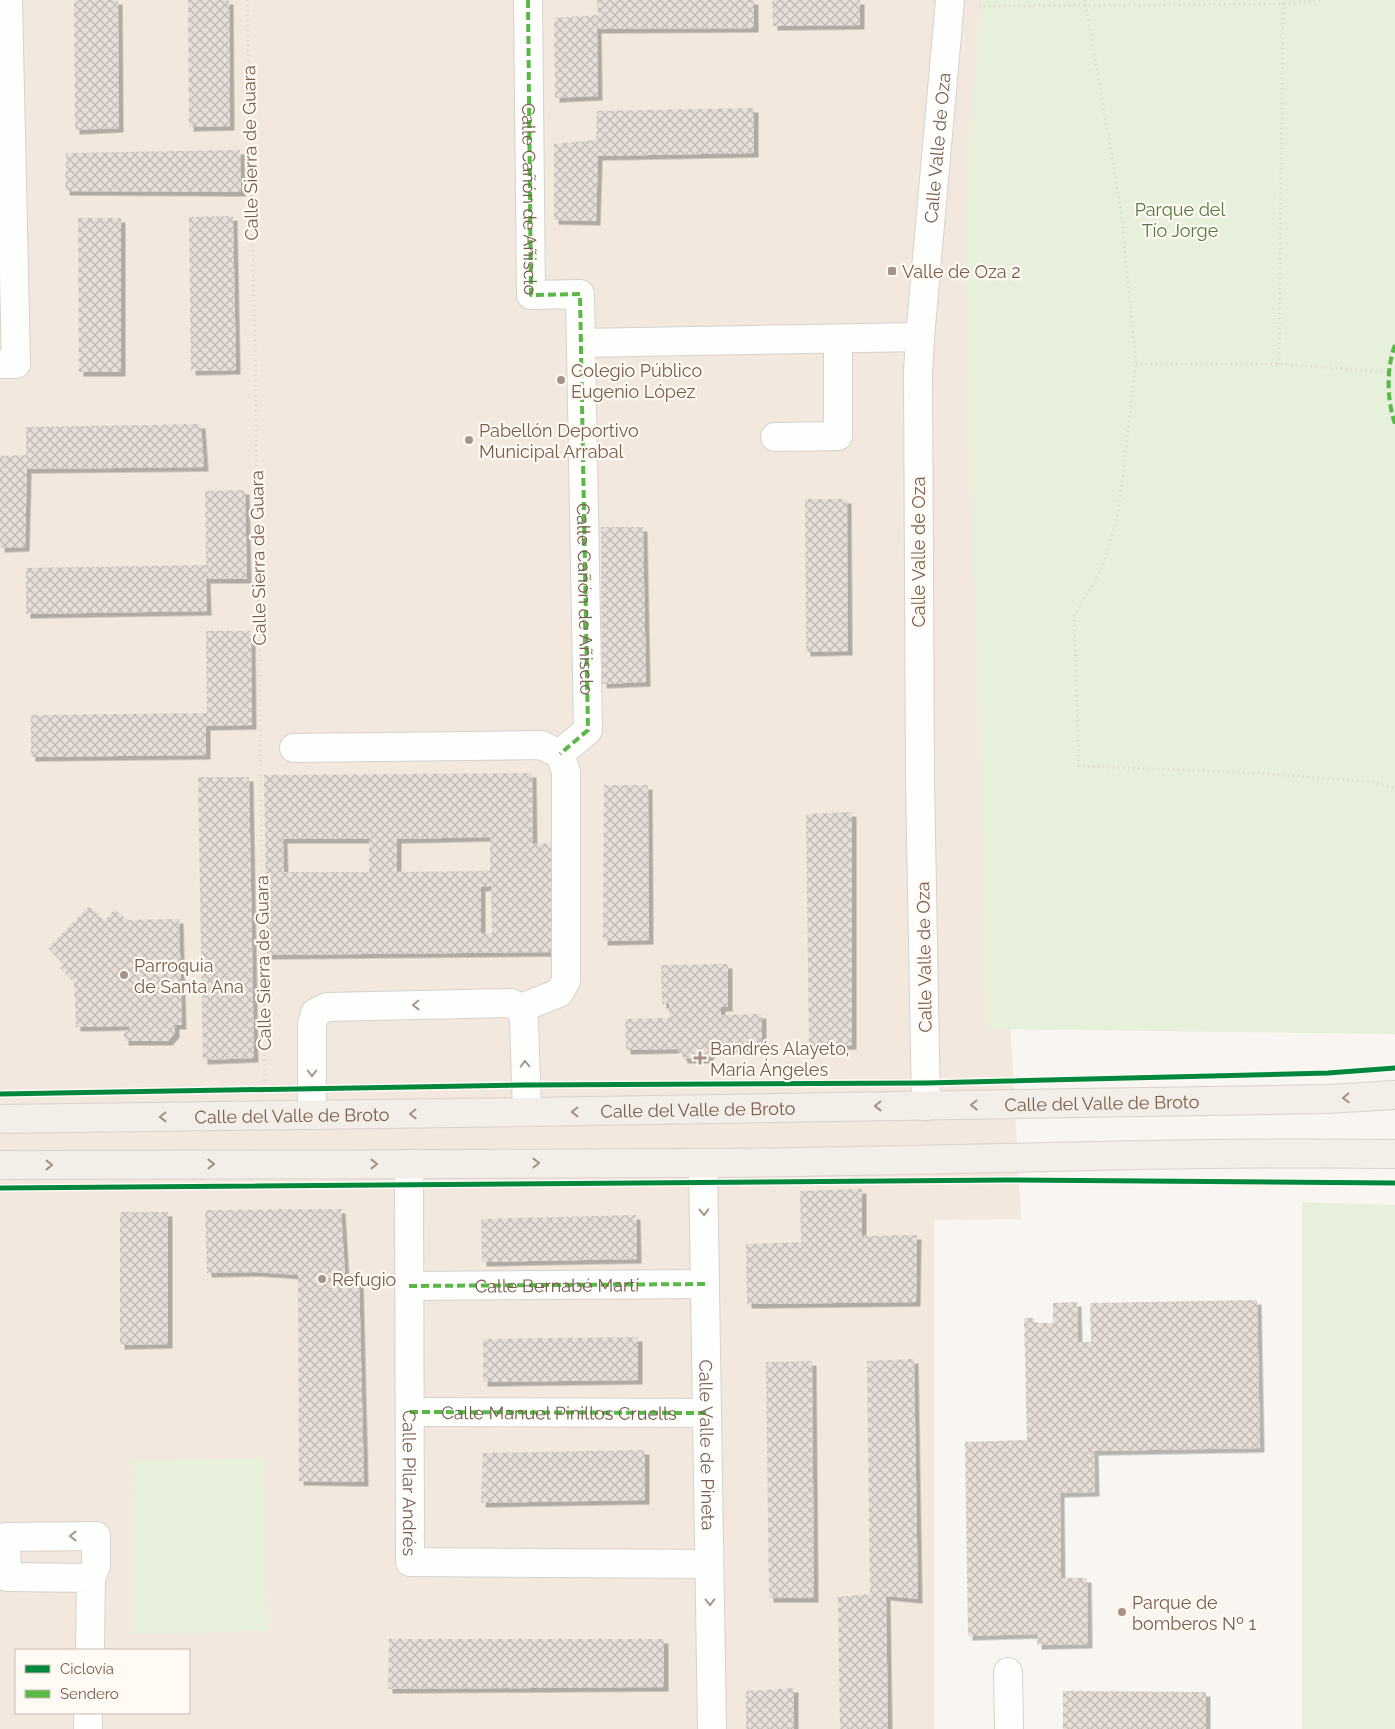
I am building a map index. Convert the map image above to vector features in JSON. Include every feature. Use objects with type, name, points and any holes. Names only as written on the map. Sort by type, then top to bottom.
[{"type":"main road","name":"Calle del Valle de Broto","points":[[0,1119],[926,1106],[1328,1099],[1395,1095]]},
{"type":"main road","points":[[0,1165],[703,1163],[999,1157],[1328,1153],[1395,1154]]},
{"type":"street","points":[[0,364],[16,364],[6,166],[8,0]]},
{"type":"street","name":"Calle Cañón de Añisclo","points":[[528,0],[531,295],[580,294],[588,730],[560,754]]},
{"type":"street","name":"Calle Valle de Oza","points":[[926,1106],[920,752],[918,436],[920,337],[949,3]]},
{"type":"street","points":[[581,343],[920,337]]},
{"type":"street","points":[[775,437],[838,436],[838,339]]},
{"type":"street","points":[[294,748],[541,745],[560,754],[566,772],[566,981],[559,993],[521,1008],[511,1003],[327,1007],[315,1013],[312,1025],[312,1115]]},
{"type":"street","points":[[521,1008],[524,1020],[527,1112]]},
{"type":"street","name":"Calle Valle de Pineta","points":[[703,1163],[712,1729]]},
{"type":"street","name":"Calle Pilar Andrés","points":[[409,1164],[410,1562],[709,1564]]},
{"type":"street","name":"Calle Bernabé Martí","points":[[409,1286],[705,1284]]},
{"type":"street","name":"Calle Manuel Pinillos Cruells","points":[[410,1412],[707,1413]]},
{"type":"street","points":[[90,1649],[91,1578]]},
{"type":"street","points":[[1008,1672],[1009,1729]]},
{"type":"street","points":[[88,1714],[88,1729]]},
{"type":"path","points":[[949,3],[1283,2],[1323,0]]},
{"type":"path","points":[[1085,2],[1121,211],[1136,364],[1118,515],[1101,572],[1074,616],[1079,766],[1266,774],[1373,782],[1395,788]]},
{"type":"path","points":[[1279,364],[1283,2]]},
{"type":"path","points":[[1136,364],[1279,364],[1389,372]]},
{"type":"shaded area","points":[[0,0],[1005,0],[1009,1003],[1021,1219],[934,1220],[934,1729],[0,1729]]},
{"type":"green space","name":"Parque del Tío Jorge","points":[[981,0],[1395,0],[1395,1034],[988,1029],[964,224]]},
{"type":"green space","points":[[1302,1202],[1395,1205],[1395,1729],[1302,1729]]},
{"type":"green space","points":[[264,1458],[269,1631],[131,1634],[132,1461]]},
{"type":"building","points":[[74,0],[118,0],[119,128],[75,130]]},
{"type":"building","points":[[188,0],[229,0],[230,126],[189,127]]},
{"type":"building","points":[[597,0],[754,0],[754,28],[597,29],[598,96],[555,98],[554,18],[598,15]]},
{"type":"building","points":[[772,0],[860,0],[860,25],[773,26]]},
{"type":"building","points":[[754,108],[754,153],[598,156],[596,221],[554,220],[554,144],[596,140],[597,111]]},
{"type":"building","points":[[240,150],[241,192],[65,191],[66,153]]},
{"type":"building","points":[[233,216],[236,370],[191,371],[189,217]]},
{"type":"building","points":[[78,218],[121,218],[121,372],[79,372]]},
{"type":"building","points":[[201,424],[204,467],[27,469],[25,547],[0,548],[0,456],[26,455],[26,427]]},
{"type":"building","points":[[245,490],[247,579],[206,579],[207,611],[26,614],[26,568],[206,565],[205,491]]},
{"type":"building","points":[[805,499],[847,499],[848,651],[806,652]]},
{"type":"building","points":[[601,527],[643,527],[646,682],[602,684]]},
{"type":"building","points":[[206,631],[251,631],[252,725],[206,726],[206,755],[31,757],[31,715],[207,713]]},
{"type":"building","points":[[532,773],[533,843],[553,844],[556,952],[267,955],[264,775]],"holes":[[[490,837],[490,871],[397,872],[397,839]],[[283,839],[369,839],[369,872],[284,872]],[[491,886],[492,933],[481,934],[481,887]]]},
{"type":"building","points":[[198,777],[249,777],[254,1058],[203,1060]]},
{"type":"building","points":[[604,785],[648,785],[649,940],[603,941]]},
{"type":"building","points":[[852,812],[852,1045],[809,1047],[806,814]]},
{"type":"building","name":"Parroquia de Santa Ana","points":[[89,906],[104,921],[115,909],[127,920],[179,919],[182,1025],[175,1025],[175,1033],[168,1041],[124,1041],[124,1030],[129,1030],[129,1026],[76,1027],[74,982],[60,968],[64,964],[48,948]]},
{"type":"building","points":[[728,964],[728,1007],[721,1007],[721,1015],[762,1014],[762,1048],[712,1050],[707,1059],[684,1059],[677,1049],[626,1050],[625,1019],[669,1018],[669,1004],[662,1004],[661,965]]},
{"type":"building","points":[[862,1189],[862,1236],[917,1235],[916,1302],[747,1304],[746,1244],[801,1242],[800,1191]]},
{"type":"building","points":[[341,1209],[345,1274],[359,1274],[364,1482],[299,1481],[298,1275],[254,1272],[207,1273],[205,1210]]},
{"type":"building","points":[[120,1212],[168,1212],[168,1344],[120,1345]]},
{"type":"building","points":[[636,1215],[637,1259],[482,1262],[481,1219]]},
{"type":"building","points":[[1257,1300],[1260,1448],[1094,1451],[1095,1492],[1060,1493],[1061,1578],[1087,1578],[1088,1644],[1037,1645],[1037,1634],[968,1636],[965,1442],[1027,1440],[1024,1318],[1034,1318],[1034,1323],[1053,1323],[1053,1303],[1077,1302],[1078,1342],[1091,1342],[1090,1303]]},
{"type":"building","points":[[638,1337],[638,1380],[483,1382],[483,1339]]},
{"type":"building","points":[[914,1359],[918,1599],[886,1596],[888,1729],[840,1729],[838,1597],[870,1594],[867,1361]]},
{"type":"building","points":[[812,1361],[814,1598],[769,1598],[766,1362]]},
{"type":"building","points":[[645,1450],[645,1500],[481,1503],[483,1453]]},
{"type":"building","points":[[389,1639],[664,1639],[664,1687],[388,1689]]},
{"type":"building","points":[[794,1688],[794,1729],[746,1729],[746,1691]]},
{"type":"building","points":[[1063,1691],[1206,1692],[1206,1729],[1063,1729]]},
{"type":"marked path","points":[[528,0],[531,295],[580,294],[588,730],[560,754]]},
{"type":"marked path","points":[[1395,345],[1389,374],[1390,405],[1395,424]]},
{"type":"marked path","points":[[409,1286],[705,1284]]},
{"type":"marked path","points":[[410,1412],[707,1413]]},
{"type":"cycle path","points":[[0,1094],[525,1085],[926,1083],[1328,1073],[1395,1068]]},
{"type":"cycle path","points":[[0,1188],[1005,1180],[1395,1183]]},
{"type":"place","name":"Valle de Oza 2","points":[[892,271]]},
{"type":"place","name":"Colegio Público Eugenio López","points":[[561,380]]},
{"type":"place","name":"Pabellón Deportivo Municipal Arrabal","points":[[469,440]]},
{"type":"place","name":"Parroquia de Santa Ana","points":[[124,975]]},
{"type":"place","name":"Bandrés Alayeto, María Ángeles","points":[[700,1058]]},
{"type":"place","name":"Refugio","points":[[322,1279]]},
{"type":"place","name":"Parque de bomberos Nº 1","points":[[1122,1612]]}]
